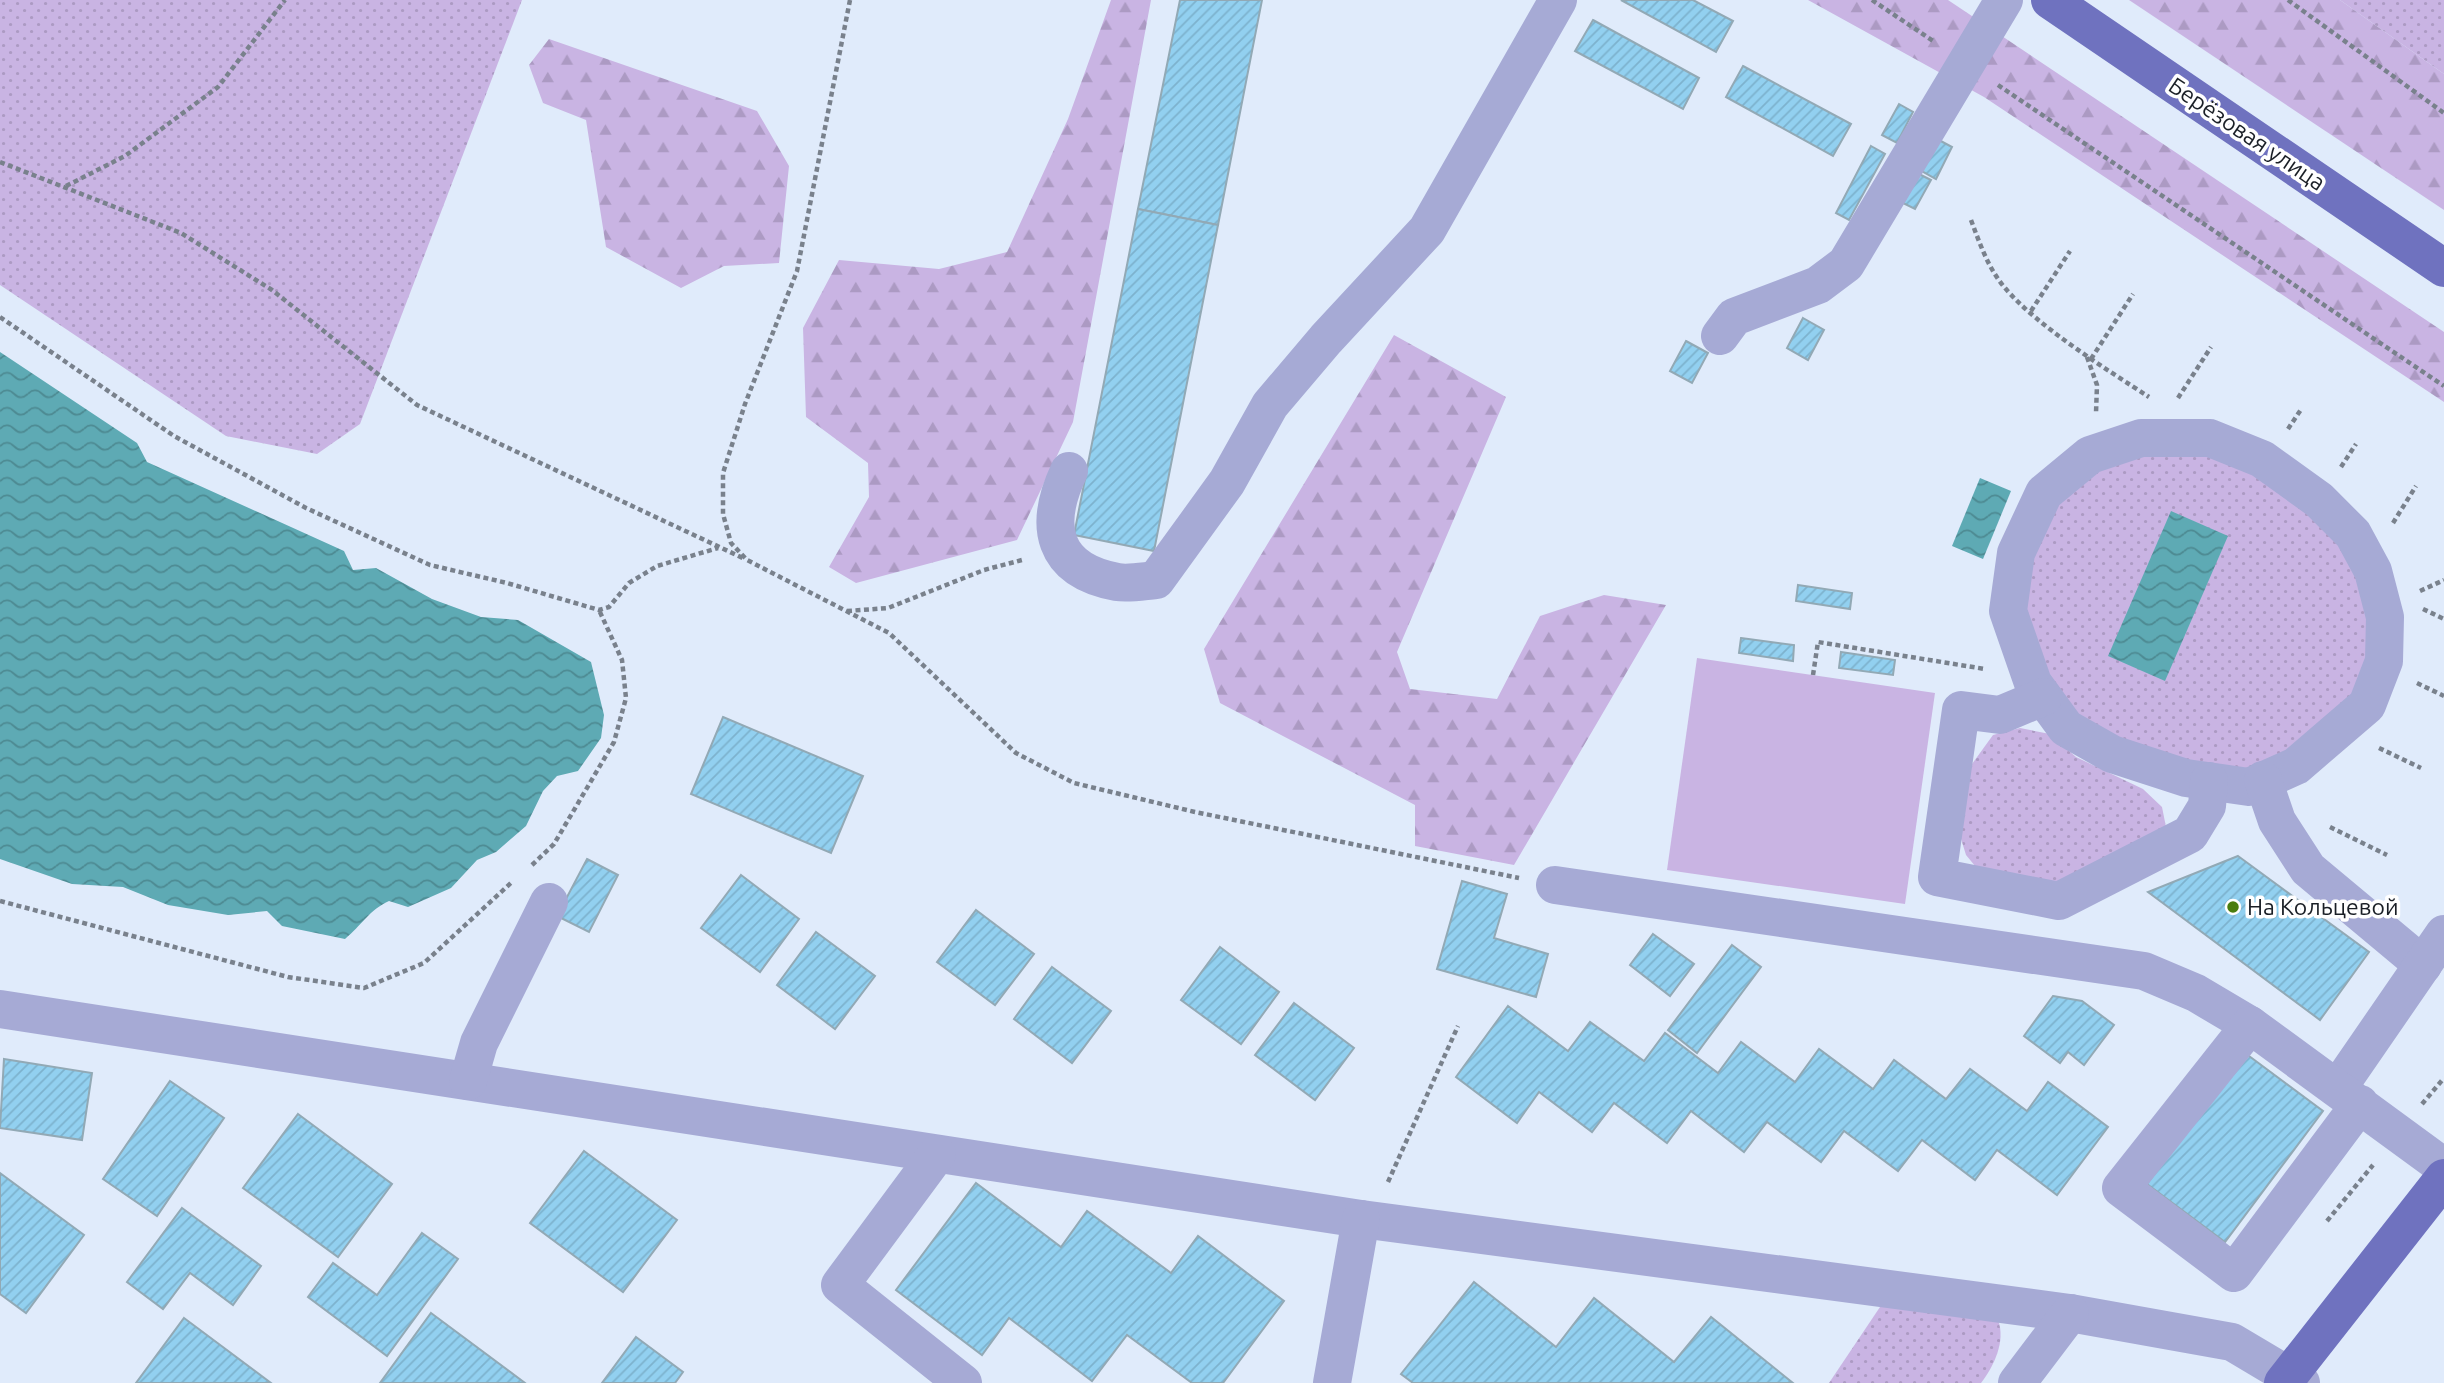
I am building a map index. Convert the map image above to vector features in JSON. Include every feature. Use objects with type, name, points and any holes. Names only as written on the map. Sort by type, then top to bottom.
[{"type":"main road","name":"Берёзовая улица","points":[[2050,0],[2444,268]]},
{"type":"main road","points":[[2291,1381],[2444,1178]]},
{"type":"lane","points":[[1069,471],[1058,495],[1055,535],[1065,557],[1079,570],[1119,583],[1156,580],[1227,482],[1270,405],[1326,339],[1427,230],[1558,0]]},
{"type":"lane","points":[[1720,335],[1734,317],[1818,285],[1846,264],[2004,0]]},
{"type":"lane","points":[[2141,438],[2210,438],[2262,459],[2319,500],[2353,534],[2373,571],[2385,617],[2384,661],[2367,705],[2297,766],[2249,787],[2186,778],[2112,754],[2066,728],[2037,686],[2008,611],[2016,553],[2044,493],[2090,455],[2141,438]]},
{"type":"lane","points":[[2037,686],[2000,715],[1961,710],[1937,877],[2059,901],[2190,834],[2207,806],[2209,781]]},
{"type":"lane","points":[[2263,780],[2277,821],[2308,869],[2423,965]]},
{"type":"lane","points":[[1555,885],[1647,901],[2144,971],[2196,993],[2250,1025],[2444,1167]]},
{"type":"lane","points":[[468,1082],[479,1042],[549,902]]},
{"type":"lane","points":[[2250,1025],[2121,1188],[2234,1273],[2349,1096],[2423,965],[2444,934]]},
{"type":"lane","points":[[0,1009],[1362,1219],[2070,1313],[2232,1342],[2291,1381]]},
{"type":"lane","points":[[937,1154],[840,1285],[963,1383]]},
{"type":"lane","points":[[1336,1380],[1362,1219]]},
{"type":"lane","points":[[2017,1383],[2070,1313]]},
{"type":"path","points":[[65,187],[125,156],[218,87],[285,0]]},
{"type":"path","points":[[747,560],[731,543],[723,514],[723,472],[745,404],[797,271],[850,0]]},
{"type":"path","points":[[1872,0],[2444,386]]},
{"type":"path","points":[[2288,0],[2444,113]]},
{"type":"path","points":[[0,162],[181,233],[272,290],[416,405],[747,560],[889,633],[1016,753],[1074,783],[1195,812],[1555,885]]},
{"type":"path","points":[[1971,220],[1987,262],[2005,289],[2091,359],[2159,403]]},
{"type":"path","points":[[2031,311],[2070,251]]},
{"type":"path","points":[[2091,359],[2133,294]]},
{"type":"path","points":[[0,317],[174,436],[306,508],[430,565],[507,583],[599,610],[610,607],[629,583],[657,566],[719,548]]},
{"type":"path","points":[[2177,400],[2211,347]]},
{"type":"path","points":[[846,611],[888,608],[984,570],[1032,558],[1065,557]]},
{"type":"path","points":[[2413,594],[2444,580]]},
{"type":"path","points":[[524,872],[554,844],[614,742],[626,698],[622,660],[599,610]]},
{"type":"path","points":[[1813,675],[1818,642],[2037,686]]},
{"type":"path","points":[[0,901],[288,977],[363,988],[424,963],[514,881]]},
{"type":"path","points":[[1362,1219],[1389,1181],[1458,1026]]},
{"type":"green space","points":[[0,0],[522,0],[360,424],[317,454],[226,436],[0,285]]},
{"type":"green space","points":[[1111,0],[1151,0],[1073,422],[1017,540],[856,583],[829,567],[869,497],[868,463],[806,417],[803,328],[839,260],[939,269],[1007,252],[1068,119]]},
{"type":"green space","points":[[1808,0],[1948,0],[2444,332],[2444,402],[1984,97]]},
{"type":"green space","points":[[2129,0],[2340,0],[2444,74],[2444,210]]},
{"type":"green space","points":[[2340,0],[2444,0],[2444,74]]},
{"type":"green space","points":[[549,39],[757,111],[789,166],[779,263],[724,266],[681,288],[606,247],[586,120],[543,103],[529,65]]},
{"type":"green space","points":[[1394,335],[1506,397],[1397,652],[1410,689],[1497,699],[1540,616],[1604,595],[1666,605],[1514,865],[1415,846],[1415,805],[1220,703],[1204,649]]},
{"type":"green space","points":[[2208,453],[2255,472],[2307,510],[2340,543],[2359,577],[2370,619],[2369,658],[2354,696],[2289,753],[2246,771],[2189,764],[2118,740],[2076,717],[2046,676],[2023,609],[2031,557],[2056,502],[2097,468],[2144,454]]},
{"type":"green space","points":[[1697,658],[1935,693],[1905,904],[1667,870]]},
{"type":"green space","points":[[2020,728],[2050,734],[2076,757],[2143,789],[2162,807],[2166,827],[2070,880],[2046,884],[1980,872],[1966,855],[1958,829],[1972,764],[1993,735]]},
{"type":"green space","points":[[1882,1304],[1998,1320],[2000,1345],[1981,1383],[1829,1383]]},
{"type":"water","points":[[0,352],[137,443],[147,462],[344,551],[353,570],[376,568],[432,599],[481,617],[518,620],[591,662],[604,715],[601,738],[578,771],[557,776],[543,791],[526,826],[496,852],[477,860],[451,888],[408,907],[389,901],[371,913],[345,939],[282,926],[267,911],[228,915],[168,905],[123,887],[72,884],[0,859]]},
{"type":"water","points":[[1980,478],[2011,491],[1983,559],[1952,546]]},
{"type":"water","points":[[2171,511],[2228,536],[2165,681],[2108,656]]},
{"type":"building","points":[[1180,0],[1262,0],[1218,225],[1138,209]]},
{"type":"building","points":[[1621,0],[1693,0],[1733,21],[1716,52]]},
{"type":"building","points":[[1593,20],[1699,78],[1683,109],[1575,51]]},
{"type":"building","points":[[1743,66],[1851,124],[1833,156],[1726,97]]},
{"type":"building","points":[[1899,104],[1913,112],[1897,143],[1882,135]]},
{"type":"building","points":[[1937,139],[1952,147],[1936,179],[1920,170]]},
{"type":"building","points":[[1871,146],[1885,154],[1849,220],[1836,213]]},
{"type":"building","points":[[1919,174],[1931,180],[1915,209],[1903,203]]},
{"type":"building","points":[[1138,209],[1218,225],[1154,551],[1074,535]]},
{"type":"building","points":[[1803,318],[1824,330],[1808,360],[1787,348]]},
{"type":"building","points":[[1686,341],[1708,353],[1692,383],[1670,371]]},
{"type":"building","points":[[1798,585],[1852,593],[1850,609],[1796,601]]},
{"type":"building","points":[[1741,638],[1794,645],[1793,661],[1739,653]]},
{"type":"building","points":[[1841,652],[1895,660],[1893,675],[1839,668]]},
{"type":"building","points":[[723,717],[863,776],[831,853],[691,794]]},
{"type":"building","points":[[2238,856],[2369,952],[2320,1020],[2148,892]]},
{"type":"building","points":[[587,859],[618,875],[589,932],[557,916]]},
{"type":"building","points":[[741,875],[799,919],[760,972],[701,928]]},
{"type":"building","points":[[1462,881],[1507,894],[1494,938],[1548,954],[1536,997],[1437,969]]},
{"type":"building","points":[[976,910],[1034,954],[995,1005],[937,962]]},
{"type":"building","points":[[816,932],[875,976],[835,1029],[777,985]]},
{"type":"building","points":[[1653,934],[1694,964],[1670,996],[1630,965]]},
{"type":"building","points":[[1732,945],[1761,967],[1697,1053],[1668,1030]]},
{"type":"building","points":[[1220,947],[1279,992],[1241,1044],[1181,1000]]},
{"type":"building","points":[[1052,967],[1111,1011],[1072,1063],[1014,1019]]},
{"type":"building","points":[[2053,996],[2082,1001],[2114,1025],[2084,1065],[2068,1052],[2060,1063],[2024,1036]]},
{"type":"building","points":[[1294,1003],[1354,1048],[1315,1100],[1255,1055]]},
{"type":"building","points":[[1508,1006],[1568,1051],[1590,1022],[1644,1061],[1665,1033],[1718,1073],[1741,1042],[1795,1082],[1819,1049],[1873,1089],[1894,1060],[1946,1099],[1970,1069],[2027,1111],[2048,1082],[2108,1127],[2057,1195],[1997,1150],[1975,1180],[1922,1140],[1898,1171],[1844,1131],[1821,1162],[1767,1122],[1744,1152],[1691,1111],[1667,1143],[1614,1103],[1592,1132],[1539,1092],[1517,1123],[1456,1077]]},
{"type":"building","points":[[2245,1053],[2323,1111],[2225,1242],[2147,1184]]},
{"type":"building","points":[[4,1059],[92,1073],[82,1140],[0,1128]]},
{"type":"building","points":[[170,1081],[224,1118],[157,1216],[103,1179]]},
{"type":"building","points":[[298,1114],[392,1184],[338,1257],[243,1188]]},
{"type":"building","points":[[584,1151],[677,1220],[623,1292],[530,1223]]},
{"type":"building","points":[[0,1173],[84,1235],[26,1313],[0,1294]]},
{"type":"building","points":[[976,1183],[1061,1247],[1087,1211],[1171,1273],[1198,1236],[1284,1301],[1223,1383],[1192,1383],[1127,1335],[1092,1381],[1009,1318],[982,1355],[896,1290]]},
{"type":"building","points":[[182,1208],[261,1266],[233,1305],[190,1273],[163,1309],[127,1282]]},
{"type":"building","points":[[422,1233],[458,1259],[387,1356],[308,1297],[333,1263],[377,1295]]},
{"type":"building","points":[[1474,1282],[1556,1347],[1594,1298],[1674,1362],[1711,1317],[1793,1383],[1413,1383],[1401,1374]]},
{"type":"building","points":[[431,1313],[525,1383],[380,1383]]},
{"type":"building","points":[[184,1318],[271,1383],[136,1383]]},
{"type":"building","points":[[636,1337],[683,1372],[675,1383],[602,1383]]},
{"type":"place","name":"На Кольцевой","points":[[2233,907]]}]
